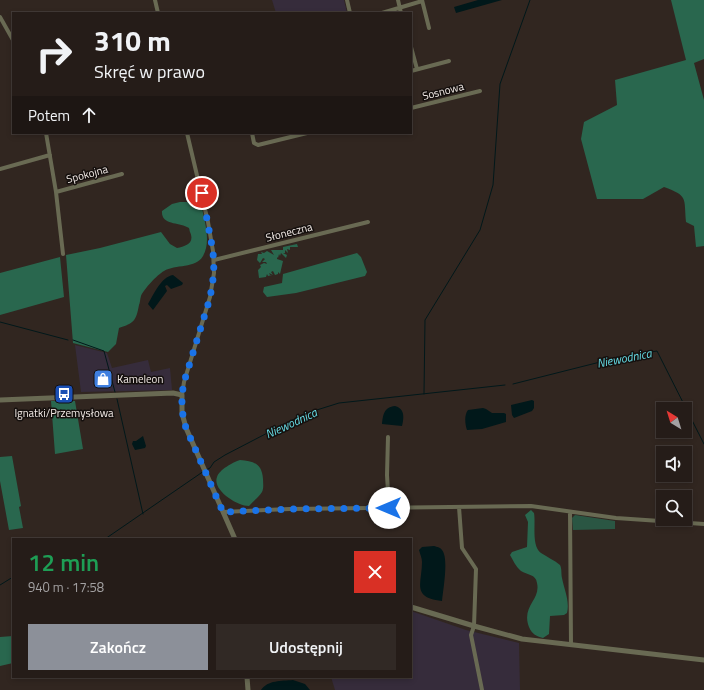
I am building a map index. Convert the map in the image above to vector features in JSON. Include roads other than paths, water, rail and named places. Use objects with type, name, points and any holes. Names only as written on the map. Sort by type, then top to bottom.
[{"type":"street","points":[[155,0],[158,12]]},
{"type":"street","points":[[347,0],[350,12]]},
{"type":"street","points":[[398,0],[401,12]]},
{"type":"street","points":[[386,12],[422,1],[429,28]]},
{"type":"street","points":[[0,17],[12,38]]},
{"type":"street","points":[[412,50],[418,69]]},
{"type":"street","points":[[412,71],[449,61]]},
{"type":"street","name":"Sosnowa","points":[[412,108],[480,91]]},
{"type":"street","name":"Spokojna","points":[[46,134],[56,192],[62,254]]},
{"type":"street","points":[[187,134],[208,222],[214,260],[214,273],[210,298],[184,382],[182,394],[182,413],[235,538]]},
{"type":"street","points":[[252,134],[254,143],[258,145],[304,134]]},
{"type":"street","points":[[0,169],[50,155]]},
{"type":"street","name":"Spokojna","points":[[56,192],[122,174]]},
{"type":"street","name":"Słoneczna","points":[[214,260],[368,222]]},
{"type":"street","points":[[0,400],[174,393],[182,394]]},
{"type":"street","points":[[388,437],[387,475],[389,508]]},
{"type":"street","points":[[223,512],[290,509],[531,506],[642,521],[704,524]]},
{"type":"street","points":[[459,507],[462,548],[476,569],[474,626],[472,635],[482,690]]},
{"type":"street","points":[[570,512],[572,644]]},
{"type":"street","points":[[412,608],[522,639],[704,660]]},
{"type":"street","points":[[247,678],[248,690]]},
{"type":"water","points":[[478,0],[502,0],[456,13],[454,7]]},
{"type":"water","points":[[173,275],[183,283],[182,285],[171,289],[167,285],[165,286],[167,291],[153,310],[148,304],[158,286],[169,276]]},
{"type":"water","points":[[532,400],[534,401],[534,408],[532,411],[514,418],[512,415],[511,405]]},
{"type":"water","points":[[395,406],[402,411],[402,426],[382,424],[386,410]]},
{"type":"water","points":[[483,408],[492,413],[506,414],[506,422],[482,429],[467,430],[465,420],[468,410]]},
{"type":"water","points":[[143,436],[146,446],[145,448],[135,450],[132,444],[133,441],[136,441]]},
{"type":"water","points":[[434,546],[441,549],[445,560],[442,601],[426,597],[420,588],[422,562],[419,550],[422,547]]},
{"type":"water","points":[[293,680],[305,684],[310,690],[261,690],[267,684]]},
{"type":"waterway","points":[[424,394],[425,320],[480,230],[493,185],[500,84],[530,0]]},
{"type":"waterway","points":[[0,322],[68,340]]},
{"type":"waterway","points":[[73,340],[104,351],[115,392]]},
{"type":"waterway","name":"Niewodnica","points":[[513,384],[616,358],[657,351],[704,444]]},
{"type":"waterway","name":"Niewodnica","points":[[206,470],[210,468],[214,462],[225,455],[304,414],[339,403],[505,385]]},
{"type":"waterway","points":[[117,399],[143,514]]},
{"type":"waterway","name":"Niewodnica","points":[[106,538],[204,471]]},
{"type":"waterway","name":"Niewodnica","points":[[0,585],[12,578]]},
{"type":"place","name":"Kameleon","points":[[103,379]]},
{"type":"place","name":"Ignatki/Przemysłowa","points":[[64,394]]}]
